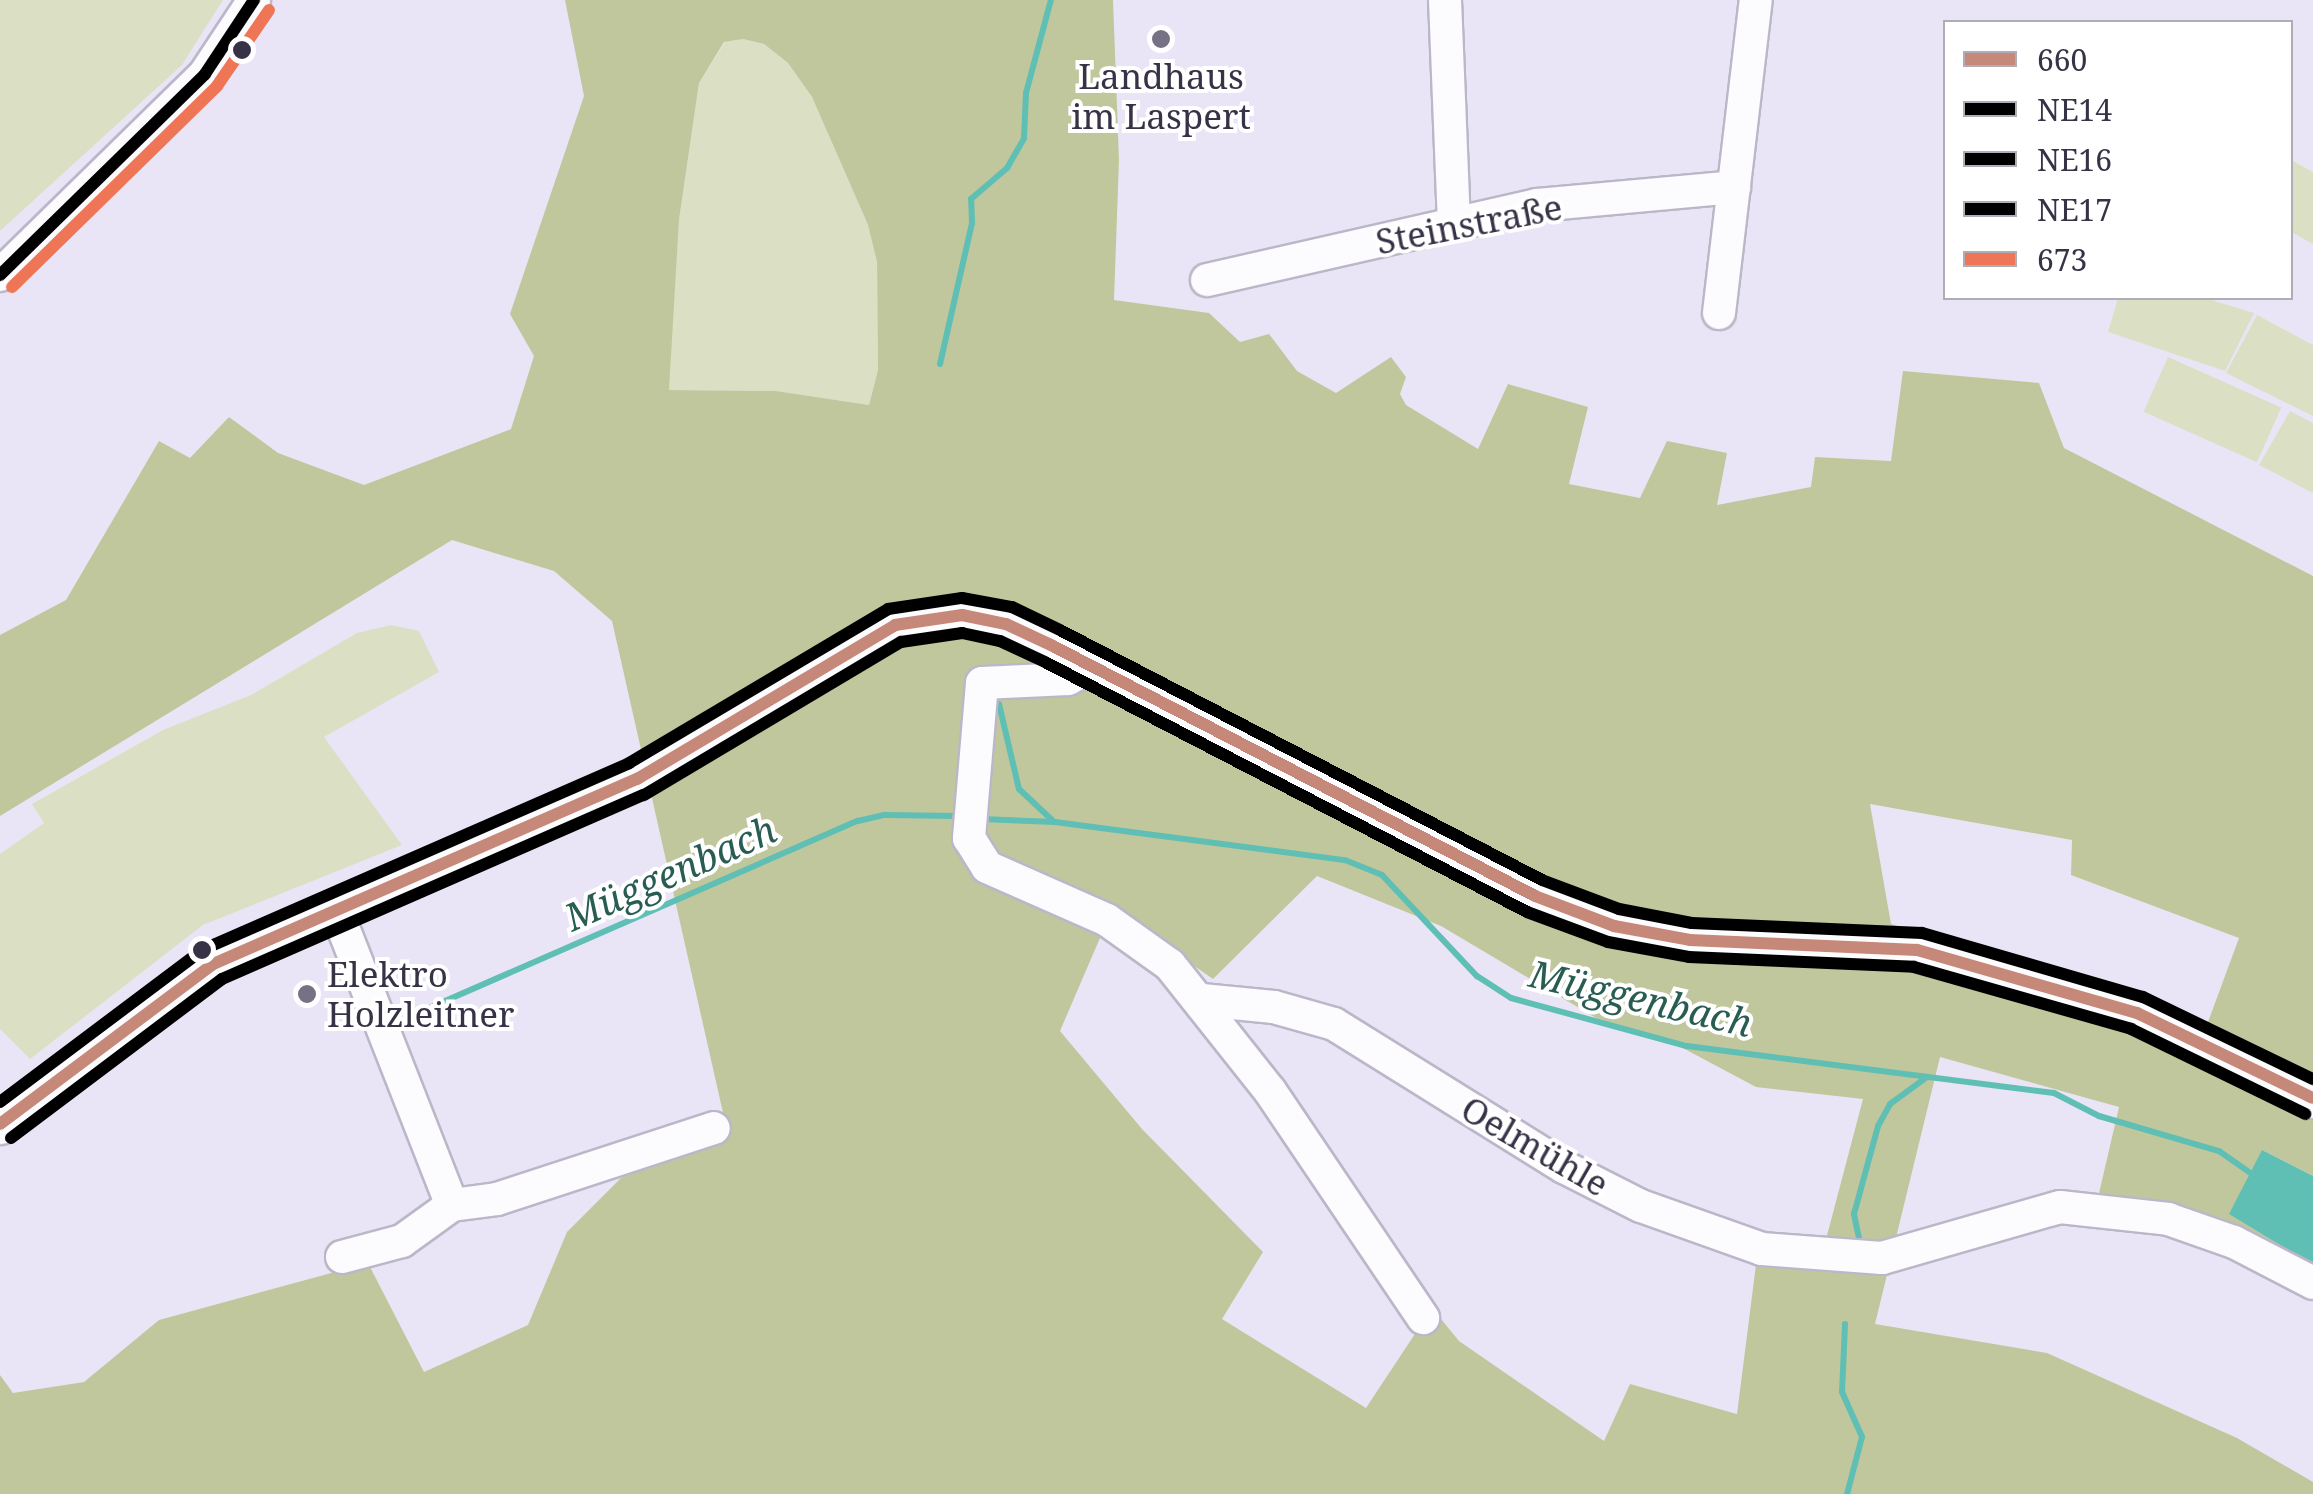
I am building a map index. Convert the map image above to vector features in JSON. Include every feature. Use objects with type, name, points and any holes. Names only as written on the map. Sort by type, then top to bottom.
[{"type":"main road","points":[[0,1124],[175,988],[258,940],[637,778],[895,625],[933,616],[984,618],[1090,666],[1518,887],[1614,926],[1690,940],[1917,950],[2137,1013],[2313,1098]]},
{"type":"street","points":[[0,275],[206,74],[254,0]]},
{"type":"street","points":[[1446,0],[1454,222]]},
{"type":"street","points":[[1718,314],[1756,0]]},
{"type":"street","name":"Steinstraße","points":[[1208,280],[1537,205],[1734,188]]},
{"type":"street","points":[[1090,666],[1068,678],[982,683],[969,838],[987,867],[1107,920],[1170,965],[1202,1000],[1423,1318]]},
{"type":"street","points":[[335,907],[452,1205]]},
{"type":"street","name":"Oelmühle","points":[[1202,1000],[1274,1007],[1334,1024],[1564,1167],[1724,1238],[1807,1255],[1882,1258],[2060,1207],[2168,1219],[2234,1242],[2313,1282]]},
{"type":"street","points":[[342,1257],[402,1241],[452,1205],[497,1200],[714,1128]]},
{"type":"shaded area","points":[[0,0],[223,0],[182,65],[0,231]]},
{"type":"shaded area","points":[[565,0],[1113,0],[1119,160],[1114,300],[1209,313],[1240,342],[1269,334],[1297,371],[1336,393],[1391,357],[1406,377],[1400,394],[1406,405],[1478,449],[1508,384],[1588,407],[1569,484],[1640,498],[1667,441],[1727,453],[1717,505],[1811,487],[1815,457],[1891,461],[1903,371],[2039,383],[2064,448],[2313,576],[2313,1176],[2262,1150],[2313,1265],[2097,1202],[2119,1107],[1940,1057],[1875,1324],[2047,1353],[2237,1438],[2313,1482],[2313,1494],[0,1494],[0,1375],[13,1393],[84,1382],[159,1320],[368,1263],[424,1372],[528,1325],[567,1232],[621,1178],[728,1135],[612,621],[554,571],[452,540],[0,816],[0,635],[66,600],[159,441],[190,458],[229,417],[278,453],[364,485],[511,429],[534,356],[510,314],[584,96]],"holes":[[[743,39],[764,44],[788,63],[812,97],[868,225],[877,262],[878,370],[869,405],[776,391],[669,390],[679,220],[699,83],[724,42]],[[1870,804],[2072,840],[2071,875],[2239,938],[2208,1022],[1891,924]],[[1317,876],[1441,926],[1596,1018],[1679,1046],[1756,1087],[1863,1099],[1825,1243],[1760,1233],[1737,1414],[1630,1384],[1604,1441],[1459,1341],[1432,1308],[1366,1408],[1222,1319],[1263,1252],[1142,1129],[1060,1031],[1100,938],[1124,917],[1213,979]]]},
{"type":"shaded area","points":[[743,39],[764,44],[788,63],[812,97],[868,225],[877,262],[878,370],[869,405],[776,391],[668,390],[679,220],[699,83],[725,42]]},
{"type":"shaded area","points":[[2293,161],[2313,172],[2313,244],[2293,233]]},
{"type":"shaded area","points":[[2117,300],[2212,300],[2254,313],[2225,371],[2108,332]]},
{"type":"shaded area","points":[[2257,315],[2313,345],[2313,416],[2226,373]]},
{"type":"shaded area","points":[[2168,357],[2281,407],[2257,462],[2144,412]]},
{"type":"shaded area","points":[[2290,411],[2313,423],[2313,493],[2259,465]]},
{"type":"shaded area","points":[[391,625],[419,631],[439,672],[324,737],[402,845],[203,925],[30,1059],[0,1029],[0,854],[44,823],[32,804],[163,730],[251,695],[357,633]]},
{"type":"shaded area","points":[[2262,1150],[2313,1176],[2313,1265],[2229,1214]]},
{"type":"waterway","points":[[940,364],[972,223],[971,199],[1007,168],[1024,138],[1026,93],[1051,0]]},
{"type":"waterway","points":[[999,704],[1019,789],[1052,820]]},
{"type":"waterway","name":"Müggenbach","points":[[413,1015],[858,821],[885,815],[958,816]]},
{"type":"waterway","name":"Müggenbach","points":[[982,819],[1055,822],[1345,860],[1382,875],[1477,976],[1511,998],[1687,1046],[2054,1093],[2099,1116],[2219,1151],[2251,1173]]},
{"type":"waterway","points":[[1859,1238],[1854,1214],[1878,1126],[1890,1104],[1927,1077]]},
{"type":"waterway","points":[[1845,1324],[1842,1392],[1862,1437],[1847,1494]]},
{"type":"transit line","name":"NE17","points":[[0,275],[205,74],[254,0]]},
{"type":"transit line","name":"673","points":[[12,287],[217,86],[269,10]]},
{"type":"transit line","name":"NE16","points":[[0,1102],[204,949],[629,763],[888,609],[962,598],[1012,607],[1542,880],[1619,909],[1692,923],[1922,933],[2143,997],[2313,1079]]},
{"type":"transit line","name":"660","points":[[0,1124],[213,964],[637,779],[895,625],[962,615],[1006,624],[1053,646],[1535,896],[1614,926],[1690,940],[1917,950],[2137,1013],[2313,1098]]},
{"type":"transit line","name":"NE14","points":[[11,1138],[222,979],[644,795],[901,642],[962,633],[1000,641],[1045,662],[1527,912],[1608,942],[1689,957],[1914,967],[2131,1029],[2305,1114]]},
{"type":"place","name":"Landhaus im Laspert","points":[[1161,39]]},
{"type":"place","name":"Elektro Holzleitner","points":[[307,994]]}]
